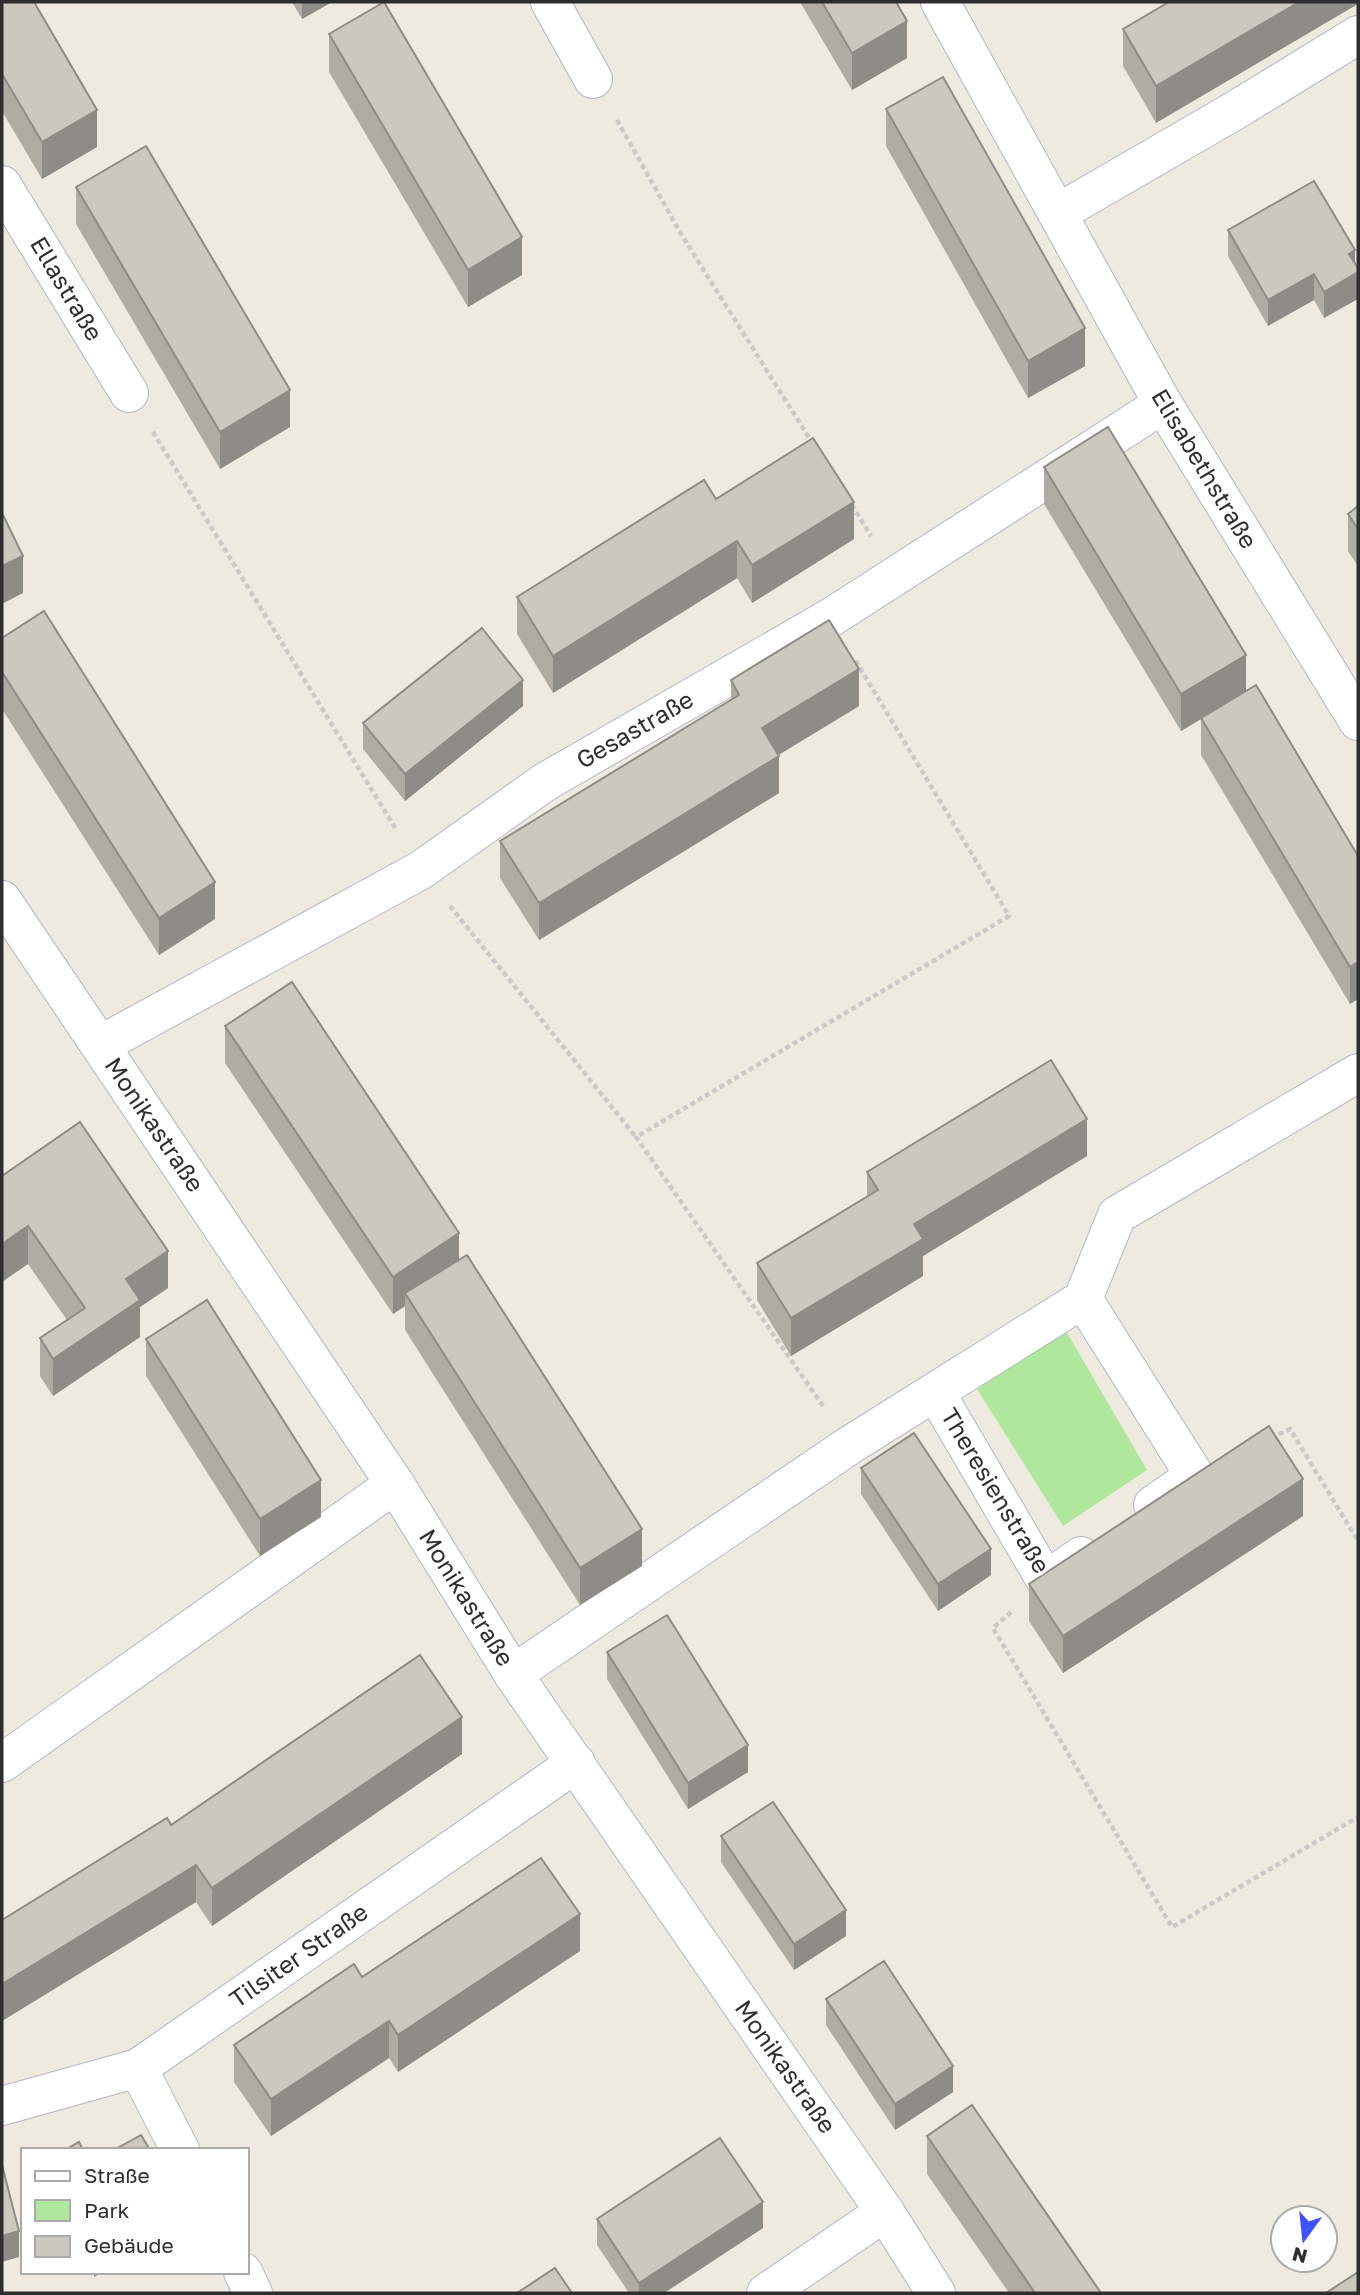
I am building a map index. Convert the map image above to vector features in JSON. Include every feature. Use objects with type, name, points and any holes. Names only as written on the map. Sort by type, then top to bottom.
[{"type":"street","points":[[550,2],[593,79]]},
{"type":"street","name":"Elisabethstraße","points":[[940,2],[1163,404],[1358,721]]},
{"type":"street","points":[[1058,213],[1358,35]]},
{"type":"street","name":"Ellastraße","points":[[2,185],[129,393]]},
{"type":"street","name":"Gesastraße","points":[[100,1045],[421,870],[545,782],[830,618],[1163,404]]},
{"type":"street","name":"Monikastraße","points":[[2,900],[395,1483],[513,1674],[885,2212],[936,2293]]},
{"type":"street","points":[[1083,1299],[1117,1214],[1358,1073]]},
{"type":"street","name":"Theresienstraße","points":[[513,1674],[850,1445],[1083,1299],[1195,1476],[1046,1581],[936,1393]]},
{"type":"street","points":[[2,1763],[395,1483]]},
{"type":"street","name":"Tilsiter Straße","points":[[2,2106],[138,2068],[576,1763]]},
{"type":"street","points":[[138,2068],[179,2148]]},
{"type":"street","points":[[766,2293],[885,2212]]},
{"type":"street","points":[[244,2274],[253,2293]]},
{"type":"path","points":[[593,79],[681,234],[814,446]]},
{"type":"path","points":[[129,393],[421,870],[636,1137],[850,1445]]},
{"type":"path","points":[[852,505],[896,576]]},
{"type":"path","points":[[636,1137],[1009,916],[830,618]]},
{"type":"path","points":[[1267,1440],[1290,1429],[1358,1541]]},
{"type":"path","points":[[1046,1581],[993,1628],[1172,1927],[1358,1817]]},
{"type":"green space","points":[[1066,1331],[1147,1470],[1063,1526],[977,1389]]},
{"type":"building","points":[[2,2],[34,2],[97,110],[42,142],[2,74]]},
{"type":"building","points":[[384,2],[522,237],[468,270],[329,34]]},
{"type":"building","points":[[822,2],[896,2],[907,21],[852,53]]},
{"type":"building","points":[[1169,2],[1299,2],[1156,86],[1123,29]]},
{"type":"building","points":[[943,77],[1085,328],[1028,361],[886,109]]},
{"type":"building","points":[[146,146],[290,390],[220,432],[76,187]]},
{"type":"building","points":[[1314,181],[1355,250],[1349,254],[1358,272],[1324,292],[1314,274],[1268,300],[1228,230]]},
{"type":"building","points":[[1108,427],[1246,655],[1181,694],[1044,467]]},
{"type":"building","points":[[813,438],[854,502],[752,565],[737,541],[553,656],[517,597],[704,480],[716,499]]},
{"type":"building","points":[[1358,506],[1358,529],[1348,514]]},
{"type":"building","points":[[2,513],[23,556],[2,566]]},
{"type":"building","points":[[44,611],[215,882],[159,918],[2,672],[2,638]]},
{"type":"building","points":[[829,620],[859,669],[762,728],[779,756],[539,903],[500,841],[739,695],[731,680]]},
{"type":"building","points":[[482,628],[523,680],[405,774],[363,723]]},
{"type":"building","points":[[1256,685],[1358,856],[1358,962],[1350,967],[1201,718]]},
{"type":"building","points":[[292,982],[459,1233],[393,1277],[225,1026]]},
{"type":"building","points":[[1051,1060],[1087,1119],[914,1224],[923,1239],[791,1318],[757,1263],[878,1190],[867,1172]]},
{"type":"building","points":[[80,1122],[168,1251],[126,1279],[140,1300],[53,1359],[40,1338],[85,1308],[28,1226],[2,1244],[2,1176]]},
{"type":"building","points":[[467,1255],[642,1529],[580,1568],[405,1293]]},
{"type":"building","points":[[207,1300],[321,1480],[260,1519],[146,1339]]},
{"type":"building","points":[[1269,1426],[1303,1479],[1063,1636],[1029,1584]]},
{"type":"building","points":[[914,1433],[991,1549],[938,1584],[861,1468]]},
{"type":"building","points":[[667,1615],[748,1745],[688,1783],[607,1652]]},
{"type":"building","points":[[420,1655],[462,1717],[212,1888],[196,1865],[2,1984],[2,1920],[167,1818],[171,1825]]},
{"type":"building","points":[[773,1802],[846,1910],[794,1944],[721,1836]]},
{"type":"building","points":[[541,1858],[580,1914],[398,2035],[389,2021],[271,2099],[234,2045],[354,1964],[362,1977]]},
{"type":"building","points":[[884,1961],[953,2066],[895,2104],[826,1999]]},
{"type":"building","points":[[972,2105],[1101,2293],[1035,2293],[927,2136]]},
{"type":"building","points":[[141,2135],[149,2148],[118,2148]]},
{"type":"building","points":[[720,2138],[763,2202],[639,2283],[597,2219]]},
{"type":"building","points":[[79,2142],[82,2148],[68,2148]]},
{"type":"building","points":[[2,2165],[19,2231],[2,2236]]},
{"type":"building","points":[[555,2268],[572,2293],[517,2293]]},
{"type":"building","points":[[1358,2272],[1358,2293],[1326,2293]]}]
